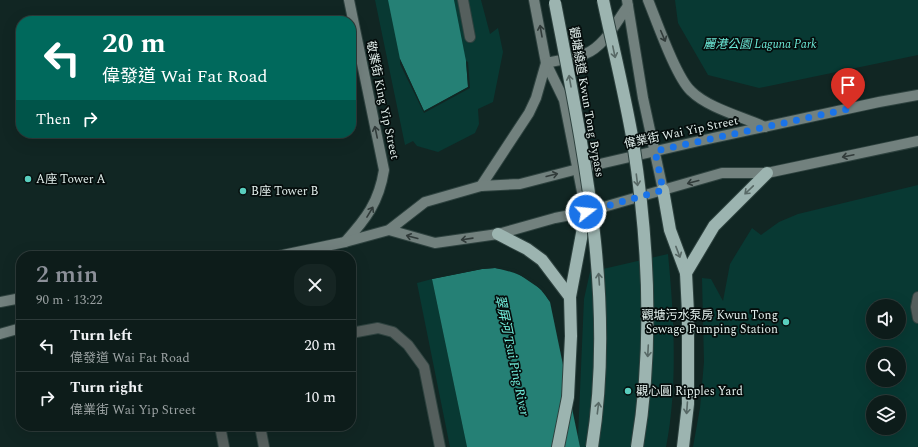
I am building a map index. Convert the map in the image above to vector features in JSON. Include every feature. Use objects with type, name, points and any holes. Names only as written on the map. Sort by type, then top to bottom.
[{"type":"highway","name":"觀塘繞道 Kwun Tong Bypass","points":[[554,0],[595,232],[601,337],[599,397],[592,447]]},
{"type":"highway","points":[[603,0],[632,142],[648,300],[649,334],[645,401],[637,447]]},
{"type":"highway","points":[[686,273],[714,226],[767,173]]},
{"type":"highway","points":[[663,190],[670,230],[686,273],[688,313],[688,404],[683,447]]},
{"type":"highway","points":[[558,447],[568,397],[572,336],[570,297],[586,212]]},
{"type":"highway","points":[[498,234],[527,249],[542,260],[570,297]]},
{"type":"main road","name":"敬業街 King Yip Street","points":[[349,0],[352,16]]},
{"type":"main road","points":[[534,0],[546,63],[564,100],[586,212]]},
{"type":"main road","points":[[648,0],[675,65],[690,90],[702,99],[720,108],[765,127]]},
{"type":"main road","points":[[546,63],[586,54],[596,47],[606,36],[627,3]]},
{"type":"main road","points":[[627,3],[643,98],[663,190]]},
{"type":"main road","name":"敬業街 King Yip Street","points":[[345,242],[362,223],[373,206],[381,186],[384,170],[356,34]]},
{"type":"main road","points":[[481,186],[529,113],[536,98],[546,63]]},
{"type":"main road","name":"偉業街 Wai Yip Street","points":[[302,251],[345,242],[390,230],[425,202],[481,186],[520,184],[578,168],[918,95]]},
{"type":"main road","points":[[390,230],[435,243],[498,234],[555,218],[586,212],[722,173],[767,173],[918,141]]},
{"type":"main road","points":[[0,302],[16,299]]},
{"type":"main road","points":[[0,334],[16,329]]},
{"type":"street","points":[[463,0],[470,37]]},
{"type":"street","points":[[918,296],[916,307],[918,318]]},
{"type":"street","points":[[356,332],[378,328],[393,332],[408,345],[424,367],[440,447]]},
{"type":"street","points":[[221,431],[224,447]]},
{"type":"street","points":[[261,431],[264,447]]},
{"type":"green space","points":[[375,0],[481,0],[490,34],[498,28],[503,52],[493,102],[478,109],[479,124],[475,133],[438,152],[417,146],[413,141],[405,145]]},
{"type":"green space","name":"麗港公園 Laguna Park","points":[[675,0],[918,0],[918,55],[759,88],[708,75],[678,23]]},
{"type":"green space","name":"觀塘污水泵房 Kwun Tong Sewage Pumping Station","points":[[918,185],[918,447],[693,447],[700,408],[704,362],[702,278],[711,279],[723,301],[730,264],[752,228],[761,235],[779,222],[798,214]]},
{"type":"green space","points":[[668,254],[674,351],[670,424],[666,447],[580,447],[578,437],[584,299],[590,272]]},
{"type":"green space","points":[[432,279],[467,447],[450,447],[417,283]]},
{"type":"water","points":[[388,0],[454,0],[466,61],[468,87],[424,111],[400,59]]},
{"type":"water","name":"翠屏河 Tsui Ping River","points":[[495,268],[512,272],[527,279],[545,294],[550,302],[580,447],[467,447],[432,279],[482,269]]},
{"type":"pier","points":[[400,59],[424,111],[468,87],[466,61],[468,62],[470,88],[424,113],[400,64]]},
{"type":"pier","points":[[495,266],[515,269],[532,279],[544,288],[550,302],[542,290],[514,271],[495,268],[482,269],[432,279],[432,277],[482,267]]},
{"type":"place","name":"A座 Tower A","points":[[28,179]]},
{"type":"place","name":"B座 Tower B","points":[[243,191]]},
{"type":"place","name":"觀塘污水泵房 Kwun Tong Sewage Pumping Station","points":[[786,322]]},
{"type":"place","name":"觀心圓 Ripples Yard","points":[[628,391]]},
{"type":"route","points":[[586,212],[663,190],[655,151],[848,109]]}]
